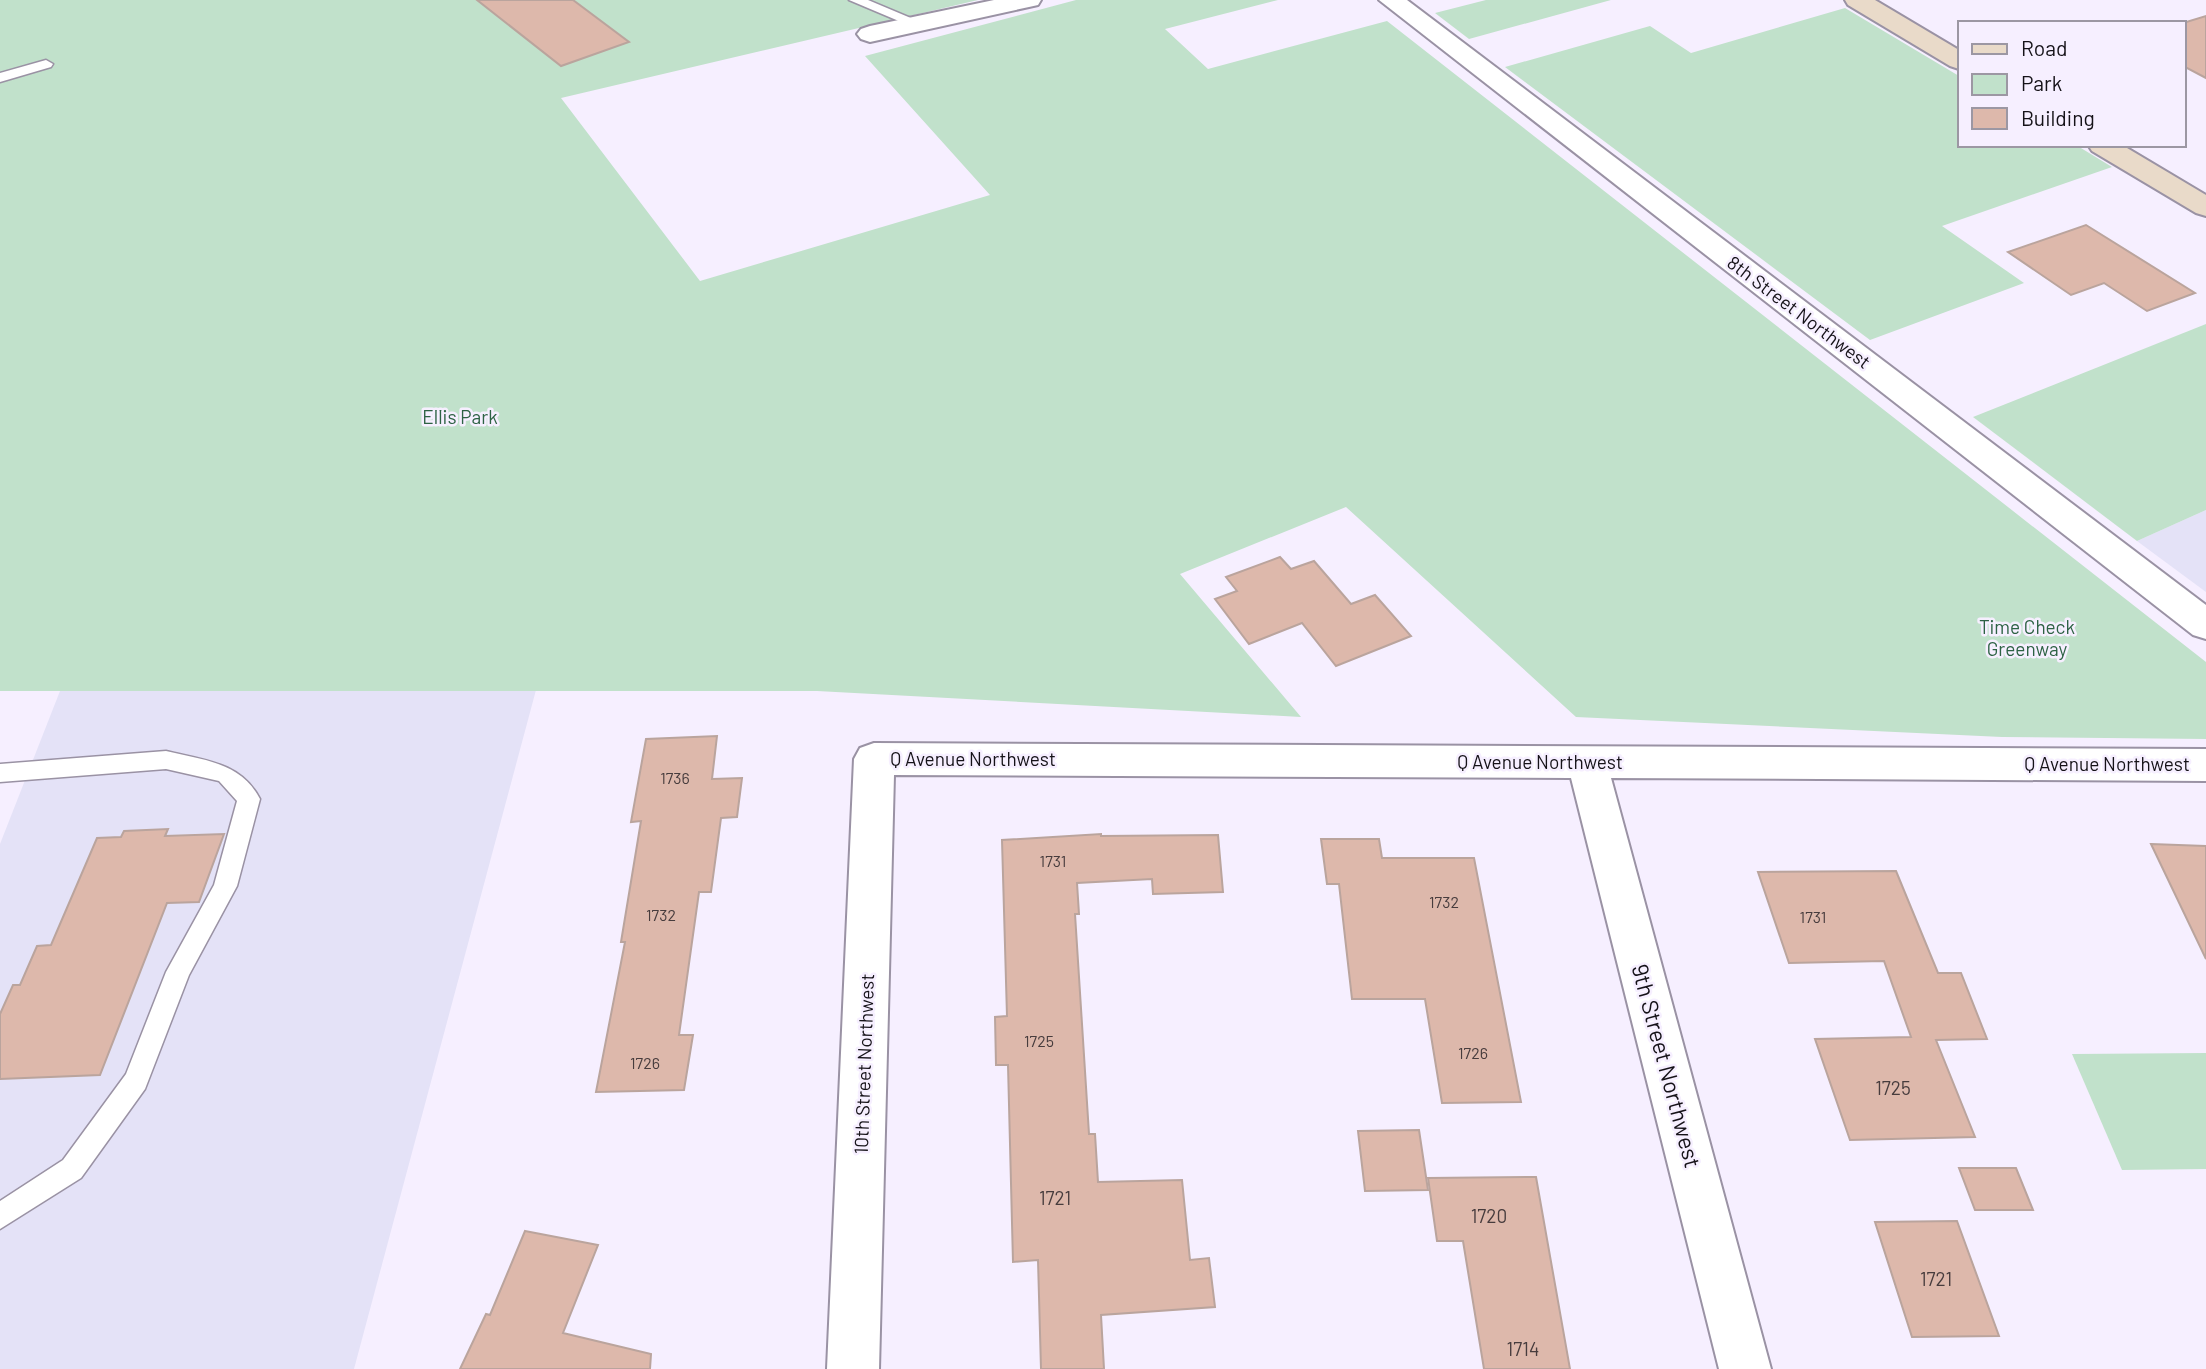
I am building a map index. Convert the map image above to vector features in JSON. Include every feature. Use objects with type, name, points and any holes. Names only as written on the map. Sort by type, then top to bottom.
[{"type":"street","points":[[870,34],[1029,0]]},
{"type":"street","name":"8th Street Northwest","points":[[1391,0],[2206,625]]},
{"type":"street","points":[[1857,0],[1958,60]]},
{"type":"street","points":[[2105,147],[2206,206]]},
{"type":"street","name":"Q Avenue Northwest","points":[[874,759],[2206,765]]},
{"type":"street","name":"10th Street Northwest","points":[[853,1369],[874,759]]},
{"type":"street","name":"9th Street Northwest","points":[[1587,762],[1745,1369]]},
{"type":"lane","points":[[856,0],[918,24]]},
{"type":"lane","points":[[0,78],[46,64]]},
{"type":"lane","points":[[0,773],[166,760],[226,774],[249,799],[225,886],[178,972],[136,1081],[72,1169],[0,1216]]},
{"type":"shaded area","points":[[2206,510],[2206,592],[2137,541]]},
{"type":"shaded area","points":[[536,690],[354,1369],[0,1369],[0,844],[60,691]]},
{"type":"green space","name":"Ellis Park","points":[[0,0],[978,0],[561,98],[700,281],[990,195],[865,56],[1076,0],[1278,0],[1165,29],[1208,69],[1387,21],[2206,662],[2206,739],[2002,737],[1576,717],[1346,507],[1180,574],[1301,717],[817,691],[0,691]]},
{"type":"green space","points":[[1486,0],[1611,0],[1469,39],[1435,13]]},
{"type":"green space","points":[[1845,8],[1958,75],[1958,147],[2079,147],[2112,167],[1942,226],[2024,283],[1870,340],[1505,67],[1650,26],[1691,53]]},
{"type":"green space","points":[[2206,324],[2206,510],[2137,541],[1973,417]]},
{"type":"green space","points":[[2206,1053],[2206,1169],[2122,1170],[2072,1054]]},
{"type":"building","points":[[477,0],[573,0],[629,42],[561,66]]},
{"type":"building","points":[[2206,16],[2206,78],[2185,67],[2185,22]]},
{"type":"building","points":[[2086,225],[2195,293],[2147,311],[2104,283],[2071,295],[2008,252]]},
{"type":"building","points":[[1280,557],[1291,569],[1314,561],[1351,604],[1375,595],[1411,636],[1336,666],[1302,623],[1249,644],[1215,599],[1237,591],[1226,577]]},
{"type":"building","points":[[717,736],[712,779],[742,778],[737,817],[721,818],[711,892],[699,892],[679,1035],[693,1035],[684,1090],[596,1092],[625,942],[621,942],[641,821],[631,822],[646,739]]},
{"type":"building","points":[[168,829],[165,836],[224,834],[199,902],[167,903],[100,1075],[0,1079],[0,1014],[13,985],[20,985],[37,946],[51,945],[97,838],[121,837],[124,831]]},
{"type":"building","points":[[1101,834],[1218,835],[1223,892],[1153,894],[1152,879],[1077,883],[1079,914],[1075,914],[1089,1134],[1095,1134],[1098,1182],[1182,1180],[1190,1260],[1209,1258],[1215,1307],[1101,1315],[1104,1369],[1041,1369],[1038,1260],[1013,1262],[1008,1065],[996,1065],[995,1017],[1007,1016],[1002,840]]},
{"type":"building","points":[[1321,839],[1379,839],[1382,858],[1474,858],[1521,1102],[1442,1103],[1425,999],[1352,999],[1339,884],[1327,884]]},
{"type":"building","points":[[2151,844],[2206,846],[2206,959]]},
{"type":"building","points":[[1896,871],[1938,973],[1961,973],[1987,1039],[1936,1040],[1975,1137],[1850,1140],[1815,1039],[1911,1037],[1884,961],[1789,963],[1758,872]]},
{"type":"building","points":[[1419,1130],[1428,1190],[1365,1191],[1358,1131]]},
{"type":"building","points":[[1959,1168],[2016,1168],[2033,1210],[1975,1210]]},
{"type":"building","points":[[1536,1177],[1570,1369],[1484,1369],[1463,1241],[1437,1241],[1428,1178]]},
{"type":"building","points":[[1957,1221],[1999,1336],[1912,1337],[1875,1222]]},
{"type":"building","points":[[525,1231],[598,1245],[563,1333],[651,1354],[650,1369],[460,1369],[486,1314],[490,1315]]},
{"type":"park label","name":"Time Check Greenway","points":[[2027,638]]}]
